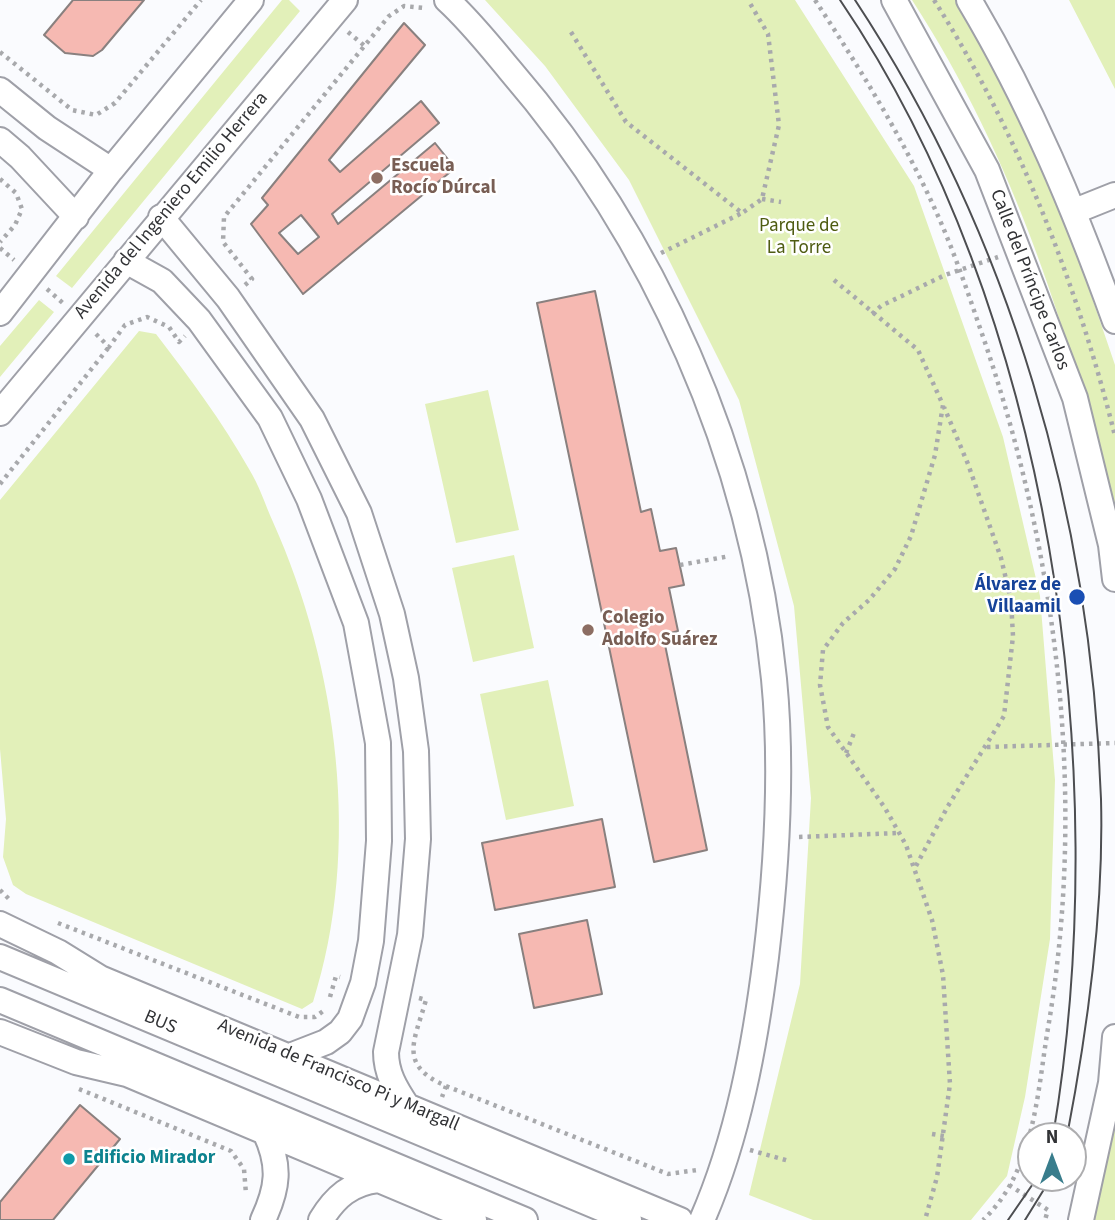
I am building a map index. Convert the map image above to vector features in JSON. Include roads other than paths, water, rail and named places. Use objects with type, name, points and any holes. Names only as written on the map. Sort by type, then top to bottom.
[{"type":"street","points":[[0,313],[111,170],[251,0]]},
{"type":"street","name":"Avenida del Ingeniero Emilio Herrera","points":[[0,412],[345,0]]},
{"type":"street","name":"Calle del Príncipe Carlos","points":[[894,0],[987,170],[1065,372],[1095,475],[1111,545],[1115,579]]},
{"type":"street","points":[[969,0],[1050,154],[1076,211],[1115,321]]},
{"type":"street","points":[[439,7],[540,104],[589,173],[645,261],[698,377],[753,551],[774,680],[777,838],[760,1002],[729,1145],[702,1220]]},
{"type":"street","points":[[0,90],[47,128],[111,170]]},
{"type":"street","points":[[0,140],[20,157],[76,217]]},
{"type":"street","points":[[1076,211],[1115,195]]},
{"type":"street","points":[[161,217],[228,298],[318,430],[359,513],[392,614],[406,678],[416,751],[418,826],[410,935],[387,1045],[386,1064],[395,1088],[407,1106]]},
{"type":"street","points":[[126,261],[162,281],[199,320],[270,418],[309,499],[356,623],[378,743],[379,841],[371,941],[363,983],[350,1019],[340,1032],[304,1052],[290,1056]]},
{"type":"street","name":"Avenida de Francisco Pi y Margall","points":[[0,924],[58,952],[100,978],[680,1220]]},
{"type":"street","name":"BUS","points":[[0,957],[629,1220]]},
{"type":"street","points":[[0,1000],[525,1220]]},
{"type":"street","points":[[0,1031],[76,1062],[127,1074],[474,1220]]},
{"type":"street","points":[[1081,1220],[1111,1083],[1115,1037]]},
{"type":"street","points":[[263,1220],[278,1181],[278,1166],[265,1132]]},
{"type":"street","points":[[321,1220],[340,1195],[365,1181],[378,1180]]},
{"type":"tram line","points":[[840,0],[912,123],[971,257],[1016,399],[1049,547],[1068,697],[1076,847],[1070,995],[1055,1122]]},
{"type":"tram line","points":[[855,0],[910,91],[958,185],[999,282],[1033,382],[1060,484],[1080,588],[1094,693],[1101,841],[1093,968],[1070,1122]]},
{"type":"tram line","points":[[1008,1220],[1027,1192]]},
{"type":"tram line","points":[[1025,1220],[1042,1192]]},
{"type":"place","name":"Escuela Rocío Dúrcal","points":[[377,178]]},
{"type":"place","name":"Álvarez de Villaamil","points":[[1077,597]]},
{"type":"place","name":"Colegio Adolfo Suárez","points":[[588,630]]},
{"type":"place","name":"Edificio Mirador","points":[[69,1159]]},
{"type":"park label","name":"Parque de La Torre","points":[[799,238]]}]
